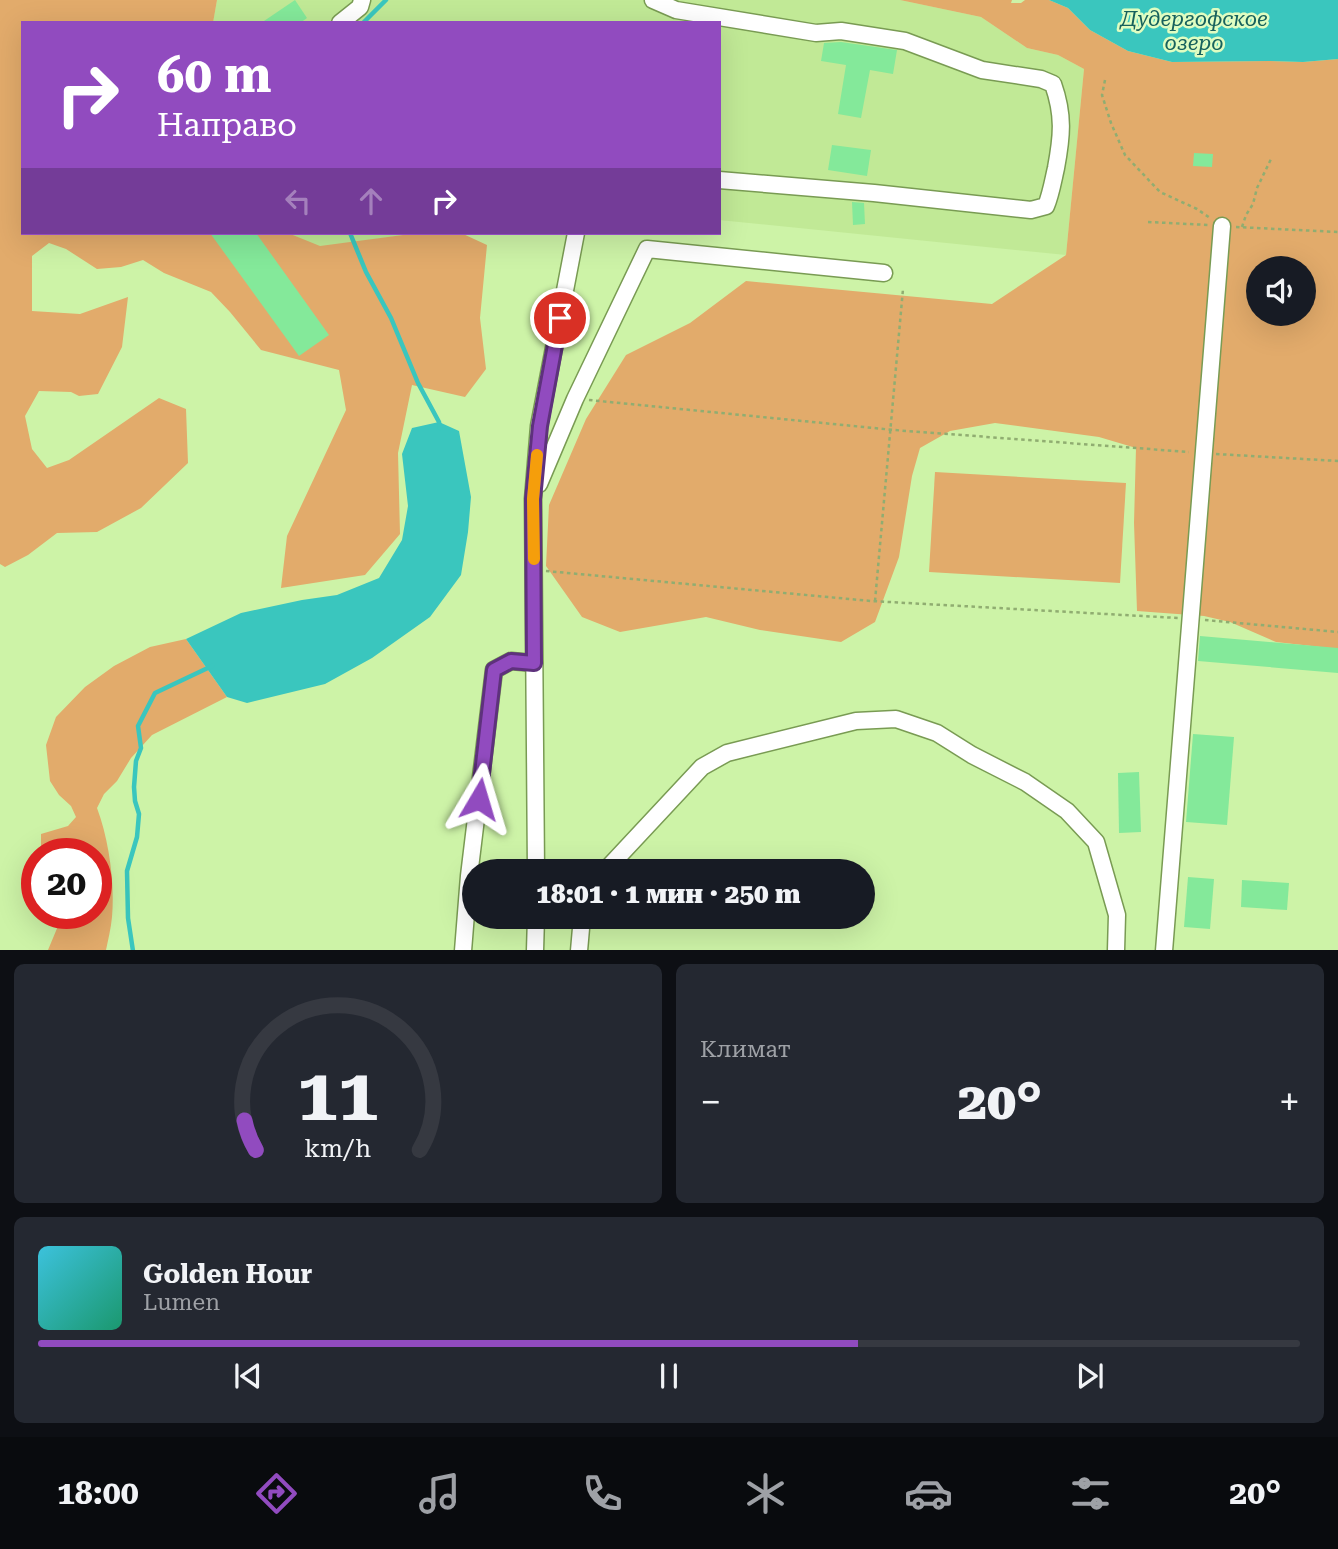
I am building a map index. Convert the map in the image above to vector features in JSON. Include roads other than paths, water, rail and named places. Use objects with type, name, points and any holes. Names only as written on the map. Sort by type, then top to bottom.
[{"type":"street","points":[[342,21],[360,7],[362,0]]},
{"type":"street","points":[[653,0],[676,10],[727,19],[816,33],[841,31],[905,41],[982,70],[1041,79],[1053,84],[1059,101],[1062,138],[1051,195],[1046,206],[1031,210],[721,180]]},
{"type":"street","points":[[1164,950],[1222,226]]},
{"type":"street","points":[[536,859],[533,499],[540,426],[576,235]]},
{"type":"street","points":[[533,499],[575,399],[647,249],[884,273]]},
{"type":"street","points":[[463,950],[494,670],[511,661],[534,663]]},
{"type":"street","points":[[616,859],[702,767],[727,753],[856,721],[896,719],[937,733],[972,755],[1025,782],[1067,811],[1096,842],[1117,915],[1116,950]]},
{"type":"street","points":[[535,950],[536,929]]},
{"type":"street","points":[[579,950],[581,929]]},
{"type":"water","name":"Дудергофское озеро","points":[[1049,0],[1338,0],[1338,59],[1303,62],[1172,62],[1128,51],[1090,30],[1068,8]]},
{"type":"water","points":[[439,422],[459,431],[471,497],[461,575],[430,617],[372,658],[325,684],[247,703],[227,697],[186,639],[241,613],[337,595],[379,578],[402,540],[408,506],[402,454],[412,428]]},
{"type":"waterway","points":[[365,21],[386,0]]},
{"type":"waterway","points":[[351,235],[440,428]]},
{"type":"waterway","points":[[133,950],[128,918],[127,871],[137,837],[139,814],[134,787],[136,761],[141,748],[138,726],[155,693],[212,666]]}]
